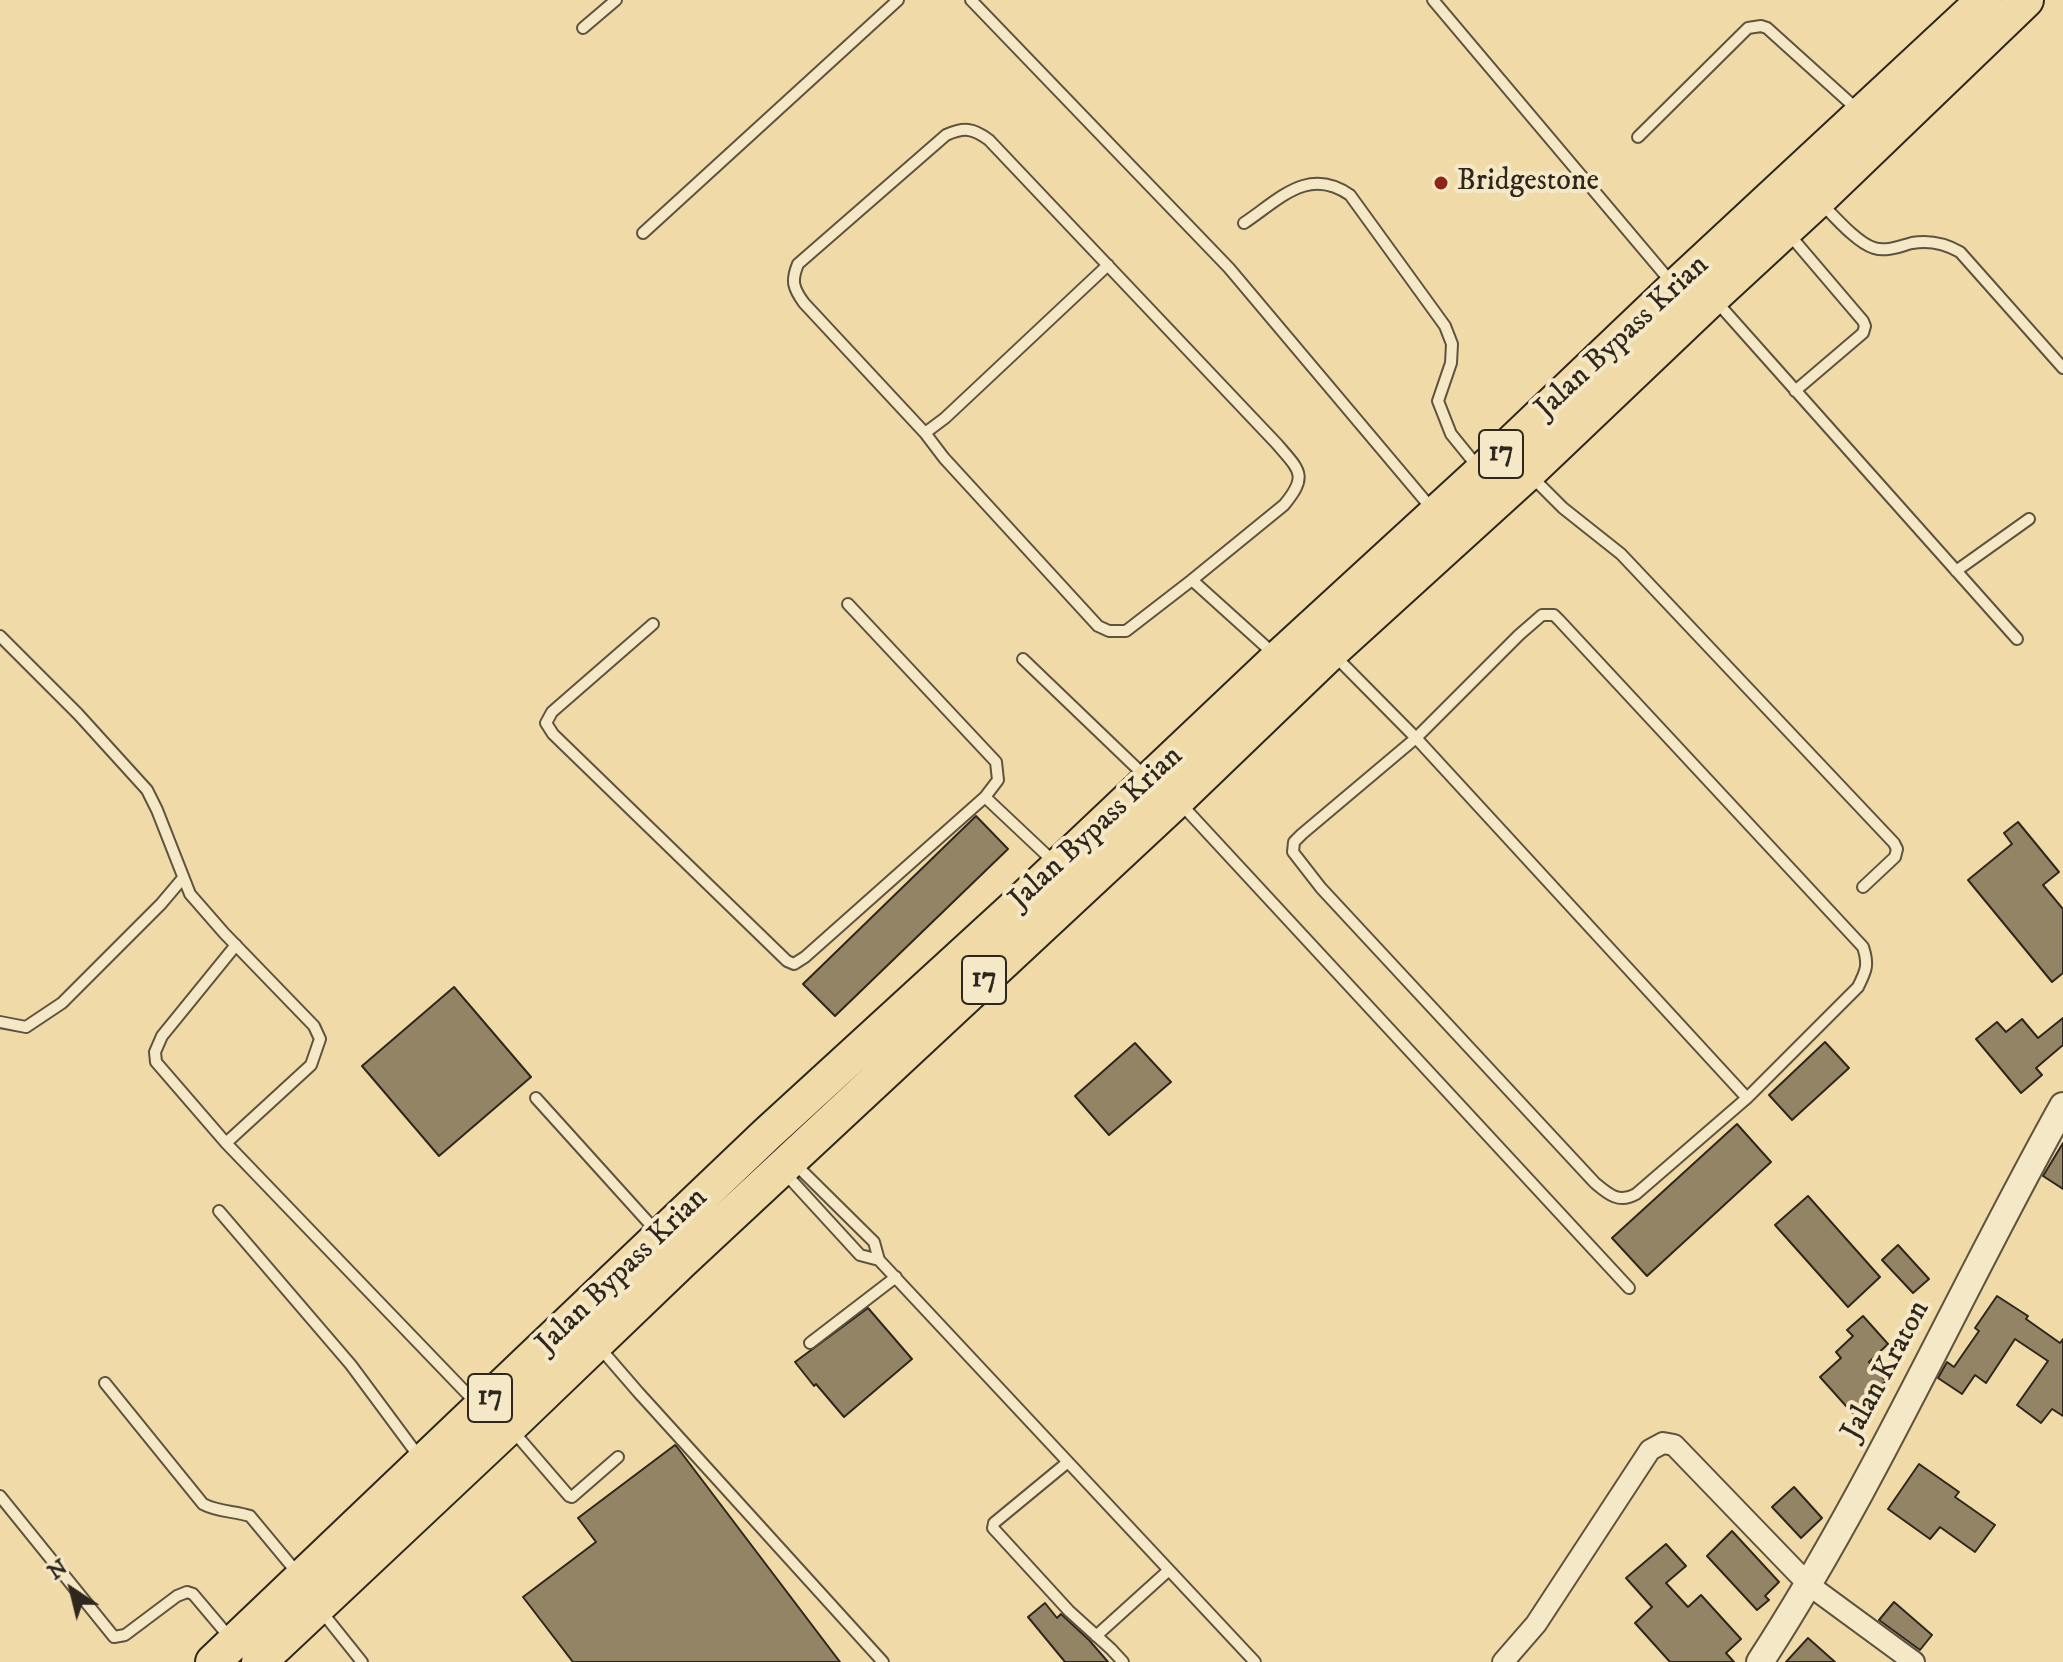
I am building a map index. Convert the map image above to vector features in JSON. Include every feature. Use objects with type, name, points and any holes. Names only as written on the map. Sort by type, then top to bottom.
[{"type":"highway","name":"Jalan Bypass Krian","points":[[235,1655],[301,1577],[661,1236],[774,1152],[1177,800],[1331,652],[1528,473],[1818,200],[2026,0]]},
{"type":"highway","name":"Jalan Bypass Krian","points":[[235,1655],[318,1608],[509,1427],[683,1260],[774,1152],[1058,866],[1863,114],[1977,2]]},
{"type":"street","name":"Jalan Kraton","points":[[1760,1662],[1809,1585],[2063,1106]]},
{"type":"street","points":[[1503,1662],[1536,1624],[1650,1450],[1663,1443],[1674,1445],[1809,1585],[1914,1662]]},
{"type":"lane","points":[[583,28],[616,0]]},
{"type":"lane","points":[[643,233],[898,0]]},
{"type":"lane","points":[[971,0],[1229,268],[1435,513]]},
{"type":"lane","points":[[1433,0],[1675,287]]},
{"type":"lane","points":[[1638,137],[1748,28],[1756,26],[1767,28],[1863,114]]},
{"type":"lane","points":[[969,130],[989,140],[1277,444],[1296,466],[1300,483],[1284,505],[1192,580],[1126,631],[1109,631],[1098,626],[944,458],[925,433],[804,303],[796,293],[793,276],[798,264],[946,135],[969,130]]},
{"type":"lane","points":[[1244,223],[1301,185],[1325,183],[1350,195],[1445,326],[1452,344],[1451,363],[1438,401],[1451,434],[1482,471]]},
{"type":"lane","points":[[1818,200],[1852,234],[1874,248],[1896,248],[1914,242],[1946,244],[1960,252],[2063,368]]},
{"type":"lane","points":[[1786,230],[1865,326],[1863,333],[1795,391]]},
{"type":"lane","points":[[925,433],[945,418],[1108,265]]},
{"type":"lane","points":[[1713,297],[2017,639]]},
{"type":"lane","points":[[1528,473],[1563,508],[1621,554],[1894,843],[1897,849],[1895,857],[1863,887]]},
{"type":"lane","points":[[1956,571],[2029,519]]},
{"type":"lane","points":[[1192,580],[1278,658]]},
{"type":"lane","points":[[653,624],[552,712],[546,723],[553,734],[787,961],[794,964],[985,797],[998,780],[996,762],[848,604]]},
{"type":"lane","points":[[1542,615],[1554,615],[1863,947],[1868,961],[1858,987],[1747,1098],[1636,1194],[1625,1199],[1616,1198],[1595,1183],[1294,856],[1294,842],[1302,834],[1416,738],[1542,615]]},
{"type":"lane","points":[[0,636],[78,714],[147,790],[190,894],[314,1026],[320,1039],[311,1065],[226,1143]]},
{"type":"lane","points":[[1331,652],[1416,738],[1747,1098]]},
{"type":"lane","points":[[1023,659],[1149,780]]},
{"type":"lane","points":[[985,797],[1058,866]]},
{"type":"lane","points":[[1177,800],[1629,1288]]},
{"type":"lane","points":[[0,1022],[26,1027],[62,1003],[183,878]]},
{"type":"lane","points":[[236,945],[162,1036],[155,1052],[156,1062],[226,1143],[480,1407]]},
{"type":"lane","points":[[536,1098],[661,1236]]},
{"type":"lane","points":[[774,1152],[874,1242],[879,1260],[1255,1662]]},
{"type":"lane","points":[[774,1152],[860,1255],[879,1260]]},
{"type":"lane","points":[[219,1211],[351,1365],[423,1462]]},
{"type":"lane","points":[[810,1343],[896,1277]]},
{"type":"lane","points":[[597,1343],[883,1662]]},
{"type":"lane","points":[[105,1383],[203,1504],[214,1510],[250,1516],[301,1577]]},
{"type":"lane","points":[[509,1427],[572,1497],[618,1457]]},
{"type":"lane","points":[[1068,1462],[994,1523],[993,1528],[1069,1611],[1123,1662]]},
{"type":"lane","points":[[0,1496],[114,1637],[125,1635],[177,1596],[187,1592],[193,1594],[235,1655]]},
{"type":"lane","points":[[1096,1636],[1169,1570]]},
{"type":"lane","points":[[318,1608],[362,1662]]},
{"type":"building","points":[[976,816],[1008,849],[835,1016],[803,984]]},
{"type":"building","points":[[2018,822],[2059,872],[2043,885],[2063,909],[2063,973],[2052,982],[1968,880],[2012,844],[2004,833]]},
{"type":"building","points":[[454,987],[531,1077],[439,1156],[362,1066]]},
{"type":"building","points":[[2063,1018],[2063,1045],[2036,1068],[2042,1075],[2021,1093],[1976,1039],[1997,1022],[2006,1032],[2022,1019],[2038,1038]]},
{"type":"building","points":[[1825,1042],[1849,1068],[1792,1120],[1769,1095]]},
{"type":"building","points":[[1135,1043],[1171,1082],[1109,1135],[1075,1096]]},
{"type":"building","points":[[1737,1124],[1771,1162],[1647,1276],[1612,1238]]},
{"type":"building","points":[[2063,1143],[2063,1189],[2043,1176]]},
{"type":"building","points":[[1808,1196],[1880,1277],[1848,1307],[1775,1225]]},
{"type":"building","points":[[1898,1245],[1929,1279],[1913,1293],[1882,1260]]},
{"type":"building","points":[[1997,1296],[2028,1316],[2026,1319],[2060,1343],[2063,1339],[2063,1416],[2052,1409],[2041,1423],[2017,1405],[2048,1361],[2015,1339],[1986,1383],[1975,1375],[1962,1394],[1938,1378],[1947,1362],[1954,1367],[1979,1331],[1975,1328]]},
{"type":"building","points":[[868,1308],[912,1359],[844,1417],[795,1362]]},
{"type":"building","points":[[1863,1316],[1888,1344],[1869,1362],[1886,1381],[1868,1397],[1872,1401],[1855,1416],[1820,1377],[1841,1358],[1836,1352],[1853,1336],[1847,1330]]},
{"type":"building","points":[[675,1445],[840,1662],[573,1662],[523,1597],[596,1542],[578,1518]]},
{"type":"building","points":[[1919,1464],[1959,1492],[1955,1497],[1995,1525],[1975,1552],[1940,1527],[1930,1539],[1888,1509]]},
{"type":"building","points":[[1794,1487],[1822,1518],[1801,1538],[1772,1507]]},
{"type":"building","points":[[1732,1531],[1779,1582],[1765,1596],[1769,1600],[1757,1610],[1707,1556]]},
{"type":"building","points":[[1666,1544],[1686,1566],[1666,1583],[1688,1607],[1701,1595],[1741,1639],[1726,1653],[1734,1662],[1670,1662],[1635,1623],[1652,1607],[1626,1578]]},
{"type":"building","points":[[1894,1602],[1932,1635],[1920,1650],[1879,1620]]},
{"type":"building","points":[[1045,1603],[1057,1618],[1061,1614],[1089,1640],[1108,1662],[1065,1662],[1028,1617]]},
{"type":"building","points":[[1808,1638],[1835,1662],[1786,1662]]},
{"type":"place","name":"Bridgestone","points":[[1441,183]]}]
